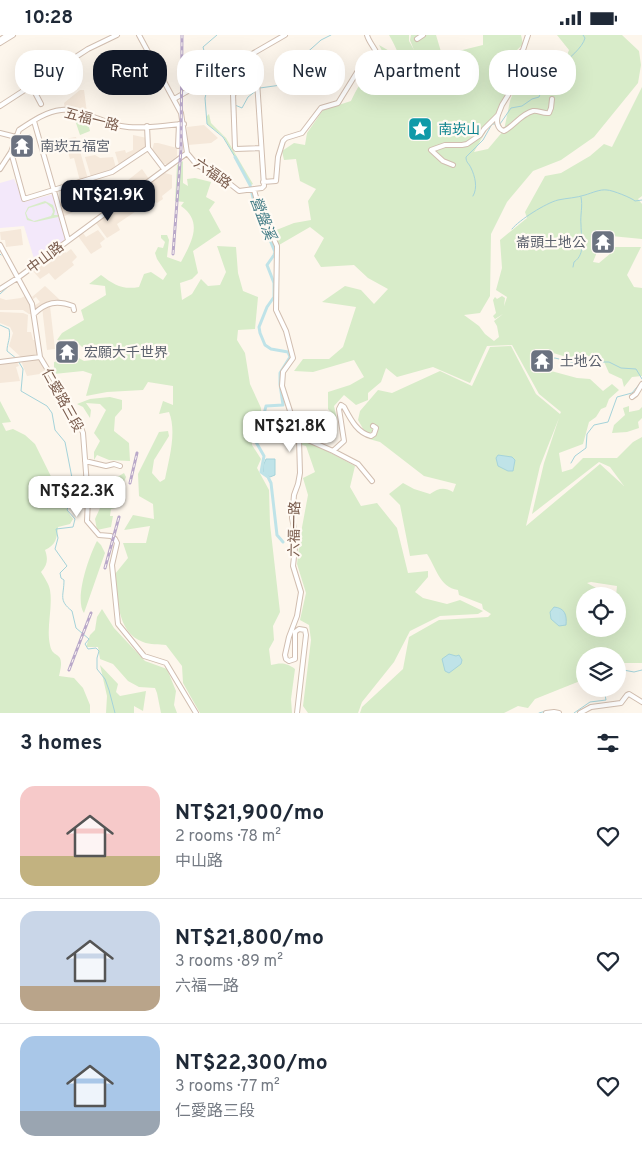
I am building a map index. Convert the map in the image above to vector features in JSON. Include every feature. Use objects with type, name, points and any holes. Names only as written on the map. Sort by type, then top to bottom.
[{"type":"street","points":[[0,41],[7,35]]},
{"type":"street","points":[[0,41],[13,35]]},
{"type":"street","points":[[83,52],[117,35]]},
{"type":"street","name":"六福路","points":[[139,35],[181,113],[187,153],[197,165],[220,176],[238,191],[252,190]]},
{"type":"street","points":[[274,35],[277,40]]},
{"type":"street","points":[[259,50],[286,35]]},
{"type":"street","points":[[263,182],[276,181],[278,157],[283,141],[286,138],[302,133],[321,108],[338,103],[359,69],[378,57],[367,35]]},
{"type":"street","points":[[418,39],[423,35]]},
{"type":"street","points":[[528,35],[523,50],[516,59],[510,92],[498,115],[498,126],[504,131],[529,113],[535,111],[544,114],[549,113],[552,108],[552,99]]},
{"type":"street","points":[[0,105],[15,95]]},
{"type":"street","points":[[36,95],[41,104]]},
{"type":"street","points":[[174,99],[181,95]]},
{"type":"street","points":[[233,95],[234,140],[236,149],[261,148]]},
{"type":"street","points":[[252,190],[264,187],[258,95]]},
{"type":"street","name":"五福一路","points":[[8,135],[17,132],[50,112],[61,110],[73,111],[122,126],[182,124]]},
{"type":"street","points":[[453,165],[442,161],[431,150],[445,145],[464,145],[480,135],[498,115]]},
{"type":"street","points":[[34,121],[68,240]]},
{"type":"street","points":[[178,146],[182,124]]},
{"type":"street","points":[[147,126],[148,148],[164,169]]},
{"type":"street","points":[[0,169],[11,152],[17,132]]},
{"type":"street","points":[[0,133],[16,137]]},
{"type":"street","points":[[8,135],[14,144]]},
{"type":"street","points":[[11,152],[24,199],[112,172],[148,148]]},
{"type":"street","name":"中山路","points":[[2,288],[187,153]]},
{"type":"street","name":"六福一路","points":[[252,190],[277,246],[276,310],[286,331],[294,358],[283,372],[282,386],[300,439],[300,473],[294,495],[292,518],[296,538],[293,566],[301,592],[297,616],[288,637],[286,655],[286,659],[289,661],[295,659],[295,632],[299,629],[304,630],[306,635],[297,713]]},
{"type":"street","name":"仁愛路三段","points":[[0,245],[30,300],[34,314],[40,357],[81,427],[88,506],[87,521],[99,535],[114,537],[117,543],[112,565],[118,624],[144,656],[166,663],[196,713]]},
{"type":"street","points":[[0,280],[2,288]]},
{"type":"street","points":[[34,314],[43,305],[57,302],[73,306],[74,310]]},
{"type":"street","points":[[0,363],[40,357]]},
{"type":"street","points":[[632,397],[642,384]]},
{"type":"street","points":[[332,451],[344,441],[340,406],[344,407],[355,426],[366,435],[374,434],[376,429],[373,426]]},
{"type":"street","points":[[300,439],[308,440],[358,464],[372,481]]},
{"type":"street","points":[[85,461],[120,466]]},
{"type":"street","points":[[580,713],[591,707],[621,703],[630,694],[642,702]]},
{"type":"street","points":[[546,713],[559,713]]},
{"type":"shaded area","points":[[84,90],[87,113],[65,109],[64,103],[74,95],[83,95]]},
{"type":"shaded area","points":[[204,125],[218,138],[211,143],[188,145],[187,127]]},
{"type":"shaded area","points":[[133,135],[147,138],[147,147],[141,150],[142,152],[119,165],[115,152],[125,150],[126,153],[133,150]]},
{"type":"shaded area","points":[[76,137],[88,179],[80,181],[74,158],[70,159],[64,139]]},
{"type":"shaded area","points":[[154,143],[177,148],[177,156],[167,164],[163,164],[152,151]]},
{"type":"shaded area","points":[[95,155],[100,158],[113,157],[116,168],[91,177],[85,157]]},
{"type":"shaded area","points":[[142,169],[149,179],[134,190],[127,181]]},
{"type":"shaded area","points":[[165,173],[172,175],[172,188],[157,203],[142,189]]},
{"type":"shaded area","points":[[14,179],[16,184],[18,183],[23,202],[54,194],[67,238],[35,262],[24,226],[0,228],[0,183]]},
{"type":"shaded area","points":[[141,190],[151,201],[117,224],[120,230],[107,238],[96,223]]},
{"type":"shaded area","points":[[93,193],[96,204],[62,216],[58,203]]},
{"type":"shaded area","points":[[21,229],[23,245],[6,247],[5,240],[1,240],[0,232]]},
{"type":"shaded area","points":[[98,230],[105,239],[100,243],[102,247],[91,254],[78,236],[83,233],[86,237]]},
{"type":"shaded area","points":[[63,248],[66,253],[71,249],[77,257],[72,262],[74,265],[55,280],[49,273],[40,279],[33,271]]},
{"type":"shaded area","points":[[45,286],[60,300],[47,302],[35,311],[34,306],[40,302],[36,297],[33,299],[32,297]]},
{"type":"shaded area","points":[[27,295],[33,314],[23,310],[0,310],[0,298],[6,300],[21,298]]},
{"type":"shaded area","points":[[50,306],[55,349],[47,350],[42,307]]},
{"type":"shaded area","points":[[0,312],[28,315],[27,332],[31,332],[33,340],[36,340],[39,356],[22,358],[9,346],[13,333],[10,327],[0,323]]},
{"type":"shaded area","points":[[39,359],[46,373],[27,376],[21,361]]},
{"type":"shaded area","points":[[17,362],[19,366],[16,367],[20,381],[0,383],[0,364]]},
{"type":"green space","points":[[389,35],[409,35],[409,41],[414,50],[396,50]]},
{"type":"green space","points":[[411,35],[436,35],[440,50],[414,50],[410,40]]},
{"type":"green space","points":[[483,35],[521,35],[523,44],[517,50],[489,50],[489,95],[506,95],[474,152],[488,149],[504,130],[512,95],[576,95],[576,50],[569,50],[557,35],[622,35],[639,51],[641,65],[638,83],[594,137],[561,160],[533,171],[507,202],[491,234],[490,296],[480,313],[464,315],[479,326],[494,341],[499,337],[494,321],[503,314],[495,319],[493,316],[496,313],[493,300],[495,297],[497,299],[502,296],[505,298],[504,306],[507,297],[496,290],[502,268],[500,240],[527,218],[525,212],[545,176],[561,173],[590,156],[604,144],[612,147],[642,87],[642,196],[638,199],[642,204],[642,239],[601,235],[593,262],[599,263],[615,247],[641,247],[627,275],[634,287],[642,288],[642,376],[632,377],[624,387],[622,379],[609,373],[601,355],[583,357],[576,360],[541,351],[540,368],[577,378],[590,379],[603,391],[612,384],[619,390],[609,399],[606,407],[601,409],[596,417],[589,422],[583,444],[559,453],[562,472],[572,469],[583,458],[617,458],[633,442],[642,437],[642,663],[626,663],[626,647],[576,647],[576,683],[535,699],[528,708],[518,706],[504,713],[360,713],[362,707],[403,669],[409,637],[439,620],[488,617],[491,614],[483,609],[482,604],[459,595],[458,590],[446,585],[427,554],[410,556],[400,505],[389,494],[403,483],[430,494],[442,489],[453,492],[456,484],[424,476],[380,442],[369,439],[358,420],[360,411],[378,390],[392,393],[440,371],[472,386],[490,347],[511,346],[536,394],[560,414],[561,412],[539,394],[512,345],[487,346],[470,383],[433,367],[397,377],[386,368],[381,382],[368,393],[368,400],[356,405],[344,395],[334,406],[337,419],[328,409],[328,392],[350,385],[364,377],[354,360],[313,372],[294,371],[303,359],[329,359],[343,347],[356,307],[322,302],[345,286],[361,290],[374,304],[388,289],[368,278],[354,265],[321,267],[314,256],[324,238],[310,227],[279,245],[274,231],[294,223],[311,220],[308,201],[316,189],[300,181],[296,159],[284,160],[282,151],[294,143],[305,145],[307,133],[323,110],[351,101],[355,93],[355,95],[479,95],[479,50],[462,50],[483,45]],"holes":[[[559,418],[544,463],[532,514],[599,462],[610,467],[624,486],[600,464],[526,526],[540,466]]]},
{"type":"green space","points":[[73,114],[87,119],[90,131],[80,135]]},
{"type":"green space","points":[[209,114],[211,123],[226,138],[253,184],[251,185],[223,136],[207,124],[207,116]]},
{"type":"green space","points":[[183,161],[183,183],[188,186],[187,179],[195,178],[211,182],[206,197],[215,202],[209,210],[221,232],[193,251],[198,273],[192,279],[180,283],[182,300],[192,294],[201,279],[208,286],[220,285],[226,272],[217,246],[236,247],[238,273],[243,291],[258,297],[255,329],[238,330],[237,340],[245,353],[250,384],[261,408],[261,423],[253,433],[252,445],[261,459],[257,468],[269,490],[270,524],[280,612],[273,626],[274,640],[269,649],[271,665],[289,665],[295,669],[291,699],[292,713],[200,713],[183,683],[182,666],[166,645],[143,642],[134,637],[123,622],[118,603],[115,574],[128,558],[123,543],[146,543],[150,526],[124,530],[133,515],[154,519],[153,504],[139,496],[138,474],[159,432],[168,431],[169,436],[154,460],[152,473],[160,482],[165,479],[172,445],[172,428],[169,412],[159,414],[163,401],[173,405],[173,386],[148,382],[143,390],[107,392],[86,396],[92,374],[83,371],[54,374],[54,362],[77,357],[84,361],[92,360],[100,352],[93,343],[82,347],[74,339],[57,340],[62,333],[84,320],[81,310],[106,295],[105,286],[89,284],[101,275],[119,286],[128,288],[139,287],[144,274],[151,272],[163,280],[167,274],[155,253],[158,247],[163,248],[165,242],[161,235],[167,235],[169,240],[167,257],[181,262],[191,240],[194,226],[188,212],[181,206],[184,202],[175,201],[177,165]]},
{"type":"green space","points":[[45,201],[53,205],[54,215],[58,215],[58,217],[35,222],[27,220],[25,213],[28,207]],"holes":[[[46,203],[52,208],[51,216],[34,221],[28,218],[26,213],[29,208]]]},
{"type":"green space","points":[[110,397],[122,400],[122,409],[115,417],[114,431],[129,443],[130,461],[109,460],[97,455],[94,460],[94,452],[100,441],[94,433],[106,410],[100,404],[86,403],[91,410],[90,418],[83,407],[77,404],[90,399]]},
{"type":"green space","points":[[0,401],[11,422],[2,423],[6,431],[13,429],[25,435],[35,444],[73,519],[70,524],[58,527],[55,541],[52,546],[45,550],[47,561],[41,572],[50,590],[49,638],[52,650],[60,658],[59,676],[74,678],[83,688],[90,705],[90,713],[0,713]]},
{"type":"green space","points":[[629,406],[629,412],[639,410],[642,407],[642,418],[638,422],[639,428],[627,432],[612,433],[614,425],[625,415],[623,408]]},
{"type":"green space","points":[[302,441],[312,443],[355,466],[350,487],[361,506],[377,503],[397,528],[408,573],[428,571],[428,577],[415,592],[423,598],[447,604],[460,600],[483,611],[478,614],[440,616],[410,631],[394,662],[362,702],[358,713],[308,713],[303,706],[311,640],[309,625],[300,620],[306,593],[297,564],[308,495],[303,478],[315,472],[306,446],[302,445]]},
{"type":"green space","points":[[124,473],[126,477],[117,499],[116,508],[111,509],[110,516],[113,516],[111,527],[97,530],[95,519],[105,497],[101,493],[107,483]]},
{"type":"green space","points":[[97,541],[105,553],[84,613],[81,607],[82,588],[90,557]]},
{"type":"green space","points":[[102,609],[114,628],[145,661],[167,669],[176,691],[174,705],[177,713],[161,713],[155,688],[139,687],[128,681],[113,664],[100,659],[98,647],[86,647],[90,635],[95,630],[97,617]]},
{"type":"green space","points":[[100,665],[118,684],[116,692],[120,696],[146,691],[143,711],[134,706],[134,713],[106,713],[107,696]]},
{"type":"water","points":[[498,455],[512,457],[515,460],[513,471],[508,471],[498,466],[496,458]]},
{"type":"water","points":[[266,459],[275,459],[275,475],[270,477],[263,473]]},
{"type":"water","points":[[554,607],[563,610],[566,625],[559,626],[551,619],[550,612]]},
{"type":"water","points":[[449,654],[459,655],[462,660],[461,664],[449,673],[445,671],[442,659]]},
{"type":"waterway","name":"營盤溪","points":[[217,35],[203,47],[207,62],[200,75],[207,90],[205,98],[207,124],[223,137],[235,157]]},
{"type":"waterway","points":[[264,87],[288,84],[293,65],[321,40],[331,35]]},
{"type":"waterway","points":[[500,124],[511,108],[522,106],[532,99],[539,97],[546,79],[556,76],[561,64],[584,42],[585,38],[583,35]]},
{"type":"waterway","points":[[235,105],[242,108],[251,95]]},
{"type":"waterway","points":[[473,196],[476,186],[475,178],[466,157],[483,140],[492,124],[496,124]]},
{"type":"waterway","name":"營盤溪","points":[[235,157],[250,185],[254,202],[275,252],[267,265],[274,283],[274,297],[267,307],[259,327],[260,333],[265,345],[271,349],[288,352],[290,357],[280,373],[283,405],[266,406],[264,414],[269,430],[267,433],[254,435],[264,456],[261,472],[268,477],[271,483],[277,535],[283,542]]},
{"type":"waterway","points":[[512,229],[540,208],[558,200],[604,190],[610,190],[635,201],[642,200]]},
{"type":"waterway","points":[[573,267],[581,250],[581,197]]},
{"type":"waterway","points":[[0,294],[12,283]]},
{"type":"waterway","points":[[0,325],[9,329],[10,335],[7,351],[17,359],[23,369],[21,391],[47,406],[52,413],[55,430],[65,442],[73,483],[67,510],[75,519],[73,527],[56,529],[58,538],[55,549],[67,566],[60,573],[61,578],[64,580],[63,601],[72,611],[76,628],[89,639],[85,644],[88,649],[96,648],[99,651],[97,669],[105,679],[115,713]]},
{"type":"waterway","points":[[546,359],[555,358],[575,363],[586,359],[609,362],[621,368],[636,369],[642,379]]},
{"type":"waterway","points":[[571,463],[575,456],[586,448],[587,434],[594,425],[608,422],[617,397],[632,393],[642,381]]},
{"type":"waterway","points":[[626,670],[634,672],[642,670]]},
{"type":"waterway","points":[[574,713],[590,702],[606,700],[605,697]]},
{"type":"waterway","points":[[539,713],[546,711]]},
{"type":"railway","points":[[173,254],[181,149],[182,35]]},
{"type":"railway","points":[[130,483],[137,453]]},
{"type":"railway","points":[[105,568],[119,517]]},
{"type":"railway","points":[[69,670],[91,613]]},
{"type":"place","name":"南崁山","points":[[420,129]]},
{"type":"place","name":"南崁五福宮","points":[[22,146]]},
{"type":"place","name":"崙頭土地公","points":[[603,242]]},
{"type":"place","name":"宏願大千世界","points":[[67,352]]},
{"type":"place","name":"土地公","points":[[542,361]]}]
